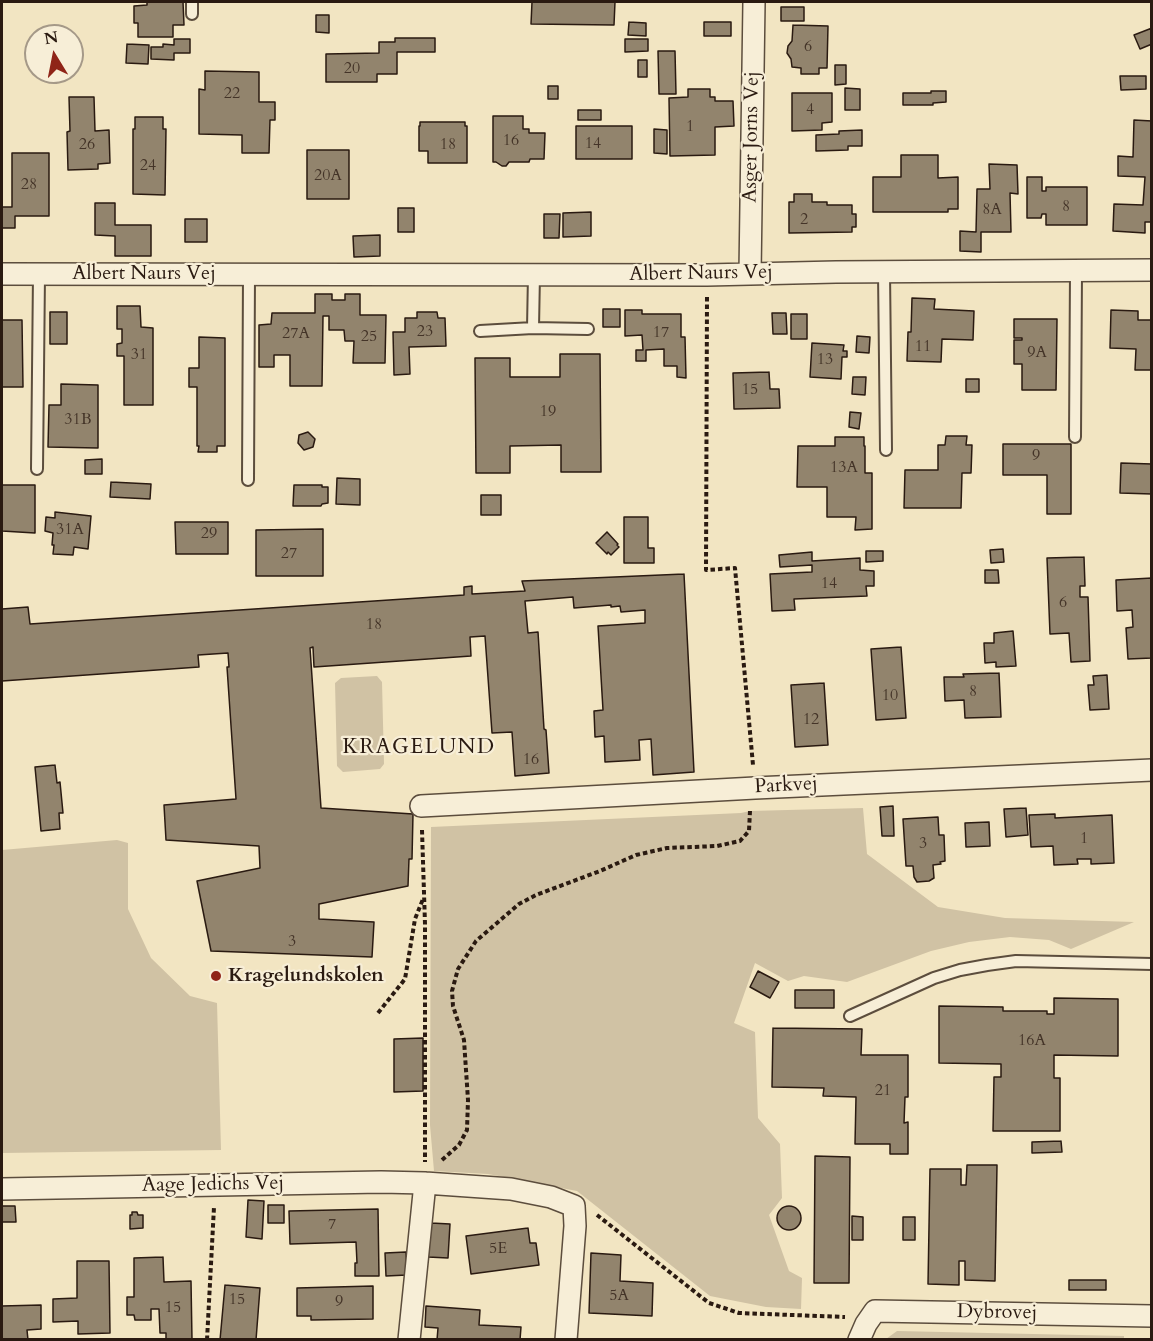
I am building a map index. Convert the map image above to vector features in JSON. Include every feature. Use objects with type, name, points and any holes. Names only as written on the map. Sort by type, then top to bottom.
[{"type":"street","name":"Asger Jorns Vej","points":[[750,273],[754,2]]},
{"type":"street","name":"Albert Naurs Vej","points":[[2,274],[707,275],[1152,270]]},
{"type":"street","name":"Parkvej","points":[[421,806],[1152,770]]},
{"type":"street","name":"Aage Jedichs Vej","points":[[2,1189],[425,1183],[511,1189],[551,1197],[574,1206]]},
{"type":"street","points":[[409,1340],[425,1183]]},
{"type":"street","points":[[566,1340],[574,1206]]},
{"type":"street","name":"Dybrovej","points":[[863,1331],[875,1311],[1152,1316]]},
{"type":"lane","points":[[192,2],[192,14]]},
{"type":"lane","points":[[1075,437],[1076,271]]},
{"type":"lane","points":[[884,272],[886,450]]},
{"type":"lane","points":[[37,468],[39,274]]},
{"type":"lane","points":[[248,480],[249,274]]},
{"type":"lane","points":[[533,328],[534,274]]},
{"type":"lane","points":[[480,331],[588,328]]},
{"type":"lane","points":[[850,1016],[934,978],[987,965],[1017,961],[1152,964]]},
{"type":"path","points":[[425,1183],[442,1160],[459,1145],[467,1130],[468,1100],[464,1040],[453,1006],[452,991],[458,969],[476,941],[519,904],[536,895],[636,855],[667,848],[717,846],[740,841],[749,831],[750,806],[755,788],[735,568],[706,570],[707,275]]},
{"type":"path","points":[[421,806],[424,896],[425,1183]]},
{"type":"path","points":[[378,1013],[405,979],[416,919],[424,896]]},
{"type":"path","points":[[207,1340],[215,1185]]},
{"type":"path","points":[[574,1206],[599,1216],[709,1303],[739,1313],[848,1317],[863,1331]]},
{"type":"shaded area","points":[[377,676],[382,682],[384,764],[380,769],[343,772],[337,766],[335,683],[341,678]]},
{"type":"shaded area","points":[[863,808],[867,854],[938,907],[1005,918],[1134,922],[1071,949],[1049,940],[1010,937],[969,942],[931,951],[847,982],[804,976],[788,981],[755,963],[734,1023],[755,1032],[758,1118],[780,1144],[782,1198],[769,1215],[789,1271],[802,1278],[801,1309],[766,1307],[710,1296],[577,1191],[488,1174],[434,1171],[430,1125],[431,827],[750,811]]},
{"type":"shaded area","points":[[117,840],[128,843],[128,909],[151,958],[190,996],[217,1003],[221,1150],[2,1153],[2,850]]},
{"type":"shaded area","points":[[897,1331],[1124,1336],[1124,1339],[886,1339]]},
{"type":"building","points":[[147,2],[183,2],[184,25],[173,25],[173,37],[138,37],[138,23],[134,23],[134,6],[147,5]]},
{"type":"building","points":[[532,2],[615,2],[614,25],[531,24]]},
{"type":"building","points":[[781,7],[804,7],[804,21],[781,21]]},
{"type":"building","points":[[316,15],[329,15],[329,33],[316,32]]},
{"type":"building","points":[[629,22],[646,23],[646,36],[628,35]]},
{"type":"building","points":[[704,22],[731,22],[731,36],[704,36]]},
{"type":"building","points":[[793,25],[828,26],[827,68],[819,68],[819,74],[801,74],[801,68],[792,67],[787,53],[792,41]]},
{"type":"building","points":[[1152,28],[1152,44],[1140,49],[1134,35]]},
{"type":"building","points":[[395,38],[435,38],[435,52],[397,52],[397,74],[377,74],[377,82],[326,82],[326,54],[379,53],[379,42],[395,42]]},
{"type":"building","points":[[174,39],[190,39],[190,53],[174,53],[174,60],[151,59],[151,47],[163,47],[163,44],[174,45]]},
{"type":"building","points":[[625,39],[648,39],[648,51],[625,52]]},
{"type":"building","points":[[127,44],[149,45],[148,64],[126,63]]},
{"type":"building","points":[[658,51],[675,51],[676,94],[659,94]]},
{"type":"building","points":[[638,60],[647,60],[647,77],[638,77]]},
{"type":"building","points":[[835,65],[846,65],[846,84],[835,85]]},
{"type":"building","points":[[205,71],[259,72],[259,102],[275,102],[275,120],[270,120],[269,153],[242,153],[242,135],[199,134],[199,89],[205,90]]},
{"type":"building","points":[[1120,76],[1146,76],[1146,89],[1121,90]]},
{"type":"building","points":[[548,86],[558,86],[558,99],[548,99]]},
{"type":"building","points":[[845,88],[860,89],[860,110],[845,110]]},
{"type":"building","points":[[688,89],[710,89],[710,97],[715,97],[715,101],[733,101],[734,126],[715,127],[715,155],[670,156],[669,98],[688,97]]},
{"type":"building","points":[[931,91],[946,91],[946,102],[933,103],[933,105],[903,105],[903,93],[931,93]]},
{"type":"building","points":[[792,93],[832,93],[832,122],[822,123],[822,130],[792,131]]},
{"type":"building","points":[[69,97],[94,97],[95,131],[109,130],[110,163],[98,164],[98,169],[68,170]]},
{"type":"building","points":[[578,110],[601,110],[601,120],[578,120]]},
{"type":"building","points":[[493,116],[523,116],[523,129],[529,129],[529,133],[545,133],[544,159],[509,162],[506,166],[493,162]]},
{"type":"building","points":[[135,117],[163,117],[163,129],[166,129],[165,195],[133,194]]},
{"type":"building","points":[[1134,120],[1152,121],[1152,222],[1145,222],[1145,233],[1113,231],[1114,204],[1143,205],[1145,177],[1118,176],[1118,156],[1133,157]]},
{"type":"building","points":[[420,122],[465,122],[467,126],[467,163],[428,163],[428,151],[419,151]]},
{"type":"building","points":[[576,126],[632,126],[632,159],[576,159]]},
{"type":"building","points":[[654,129],[667,130],[667,154],[654,153]]},
{"type":"building","points":[[862,130],[862,146],[848,146],[848,150],[816,151],[816,135]]},
{"type":"building","points":[[307,150],[349,150],[349,199],[307,199]]},
{"type":"building","points":[[12,153],[49,153],[49,216],[15,216],[15,228],[2,228],[2,207],[12,207]]},
{"type":"building","points":[[901,155],[938,155],[938,178],[958,177],[958,209],[948,209],[948,212],[873,212],[873,177],[901,177]]},
{"type":"building","points":[[989,164],[1017,165],[1018,194],[1010,193],[1011,232],[981,232],[981,252],[960,251],[960,231],[976,232],[977,189],[990,189]]},
{"type":"building","points":[[1027,177],[1042,177],[1042,191],[1046,191],[1046,187],[1087,187],[1087,225],[1046,225],[1046,214],[1042,214],[1041,218],[1027,218]]},
{"type":"building","points":[[794,194],[812,194],[812,202],[827,202],[827,205],[852,205],[852,214],[856,214],[856,227],[852,227],[852,232],[789,233],[789,202],[794,202]]},
{"type":"building","points":[[95,203],[115,203],[115,225],[151,225],[151,256],[115,256],[115,236],[95,235]]},
{"type":"building","points":[[398,208],[414,208],[414,232],[398,232]]},
{"type":"building","points":[[591,212],[591,236],[563,237],[563,213]]},
{"type":"building","points":[[544,214],[560,214],[559,238],[544,238]]},
{"type":"building","points":[[185,219],[207,219],[207,242],[185,242]]},
{"type":"building","points":[[380,235],[380,256],[354,257],[353,236]]},
{"type":"building","points":[[315,294],[332,294],[332,300],[345,300],[345,294],[360,294],[360,315],[386,315],[385,363],[353,363],[354,341],[345,341],[344,330],[329,330],[329,316],[323,316],[322,386],[290,386],[290,355],[274,355],[274,367],[259,367],[259,325],[271,324],[272,313],[315,313]]},
{"type":"building","points":[[912,298],[935,299],[934,309],[974,311],[973,340],[942,339],[941,362],[907,361]]},
{"type":"building","points":[[117,306],[140,306],[141,327],[153,328],[153,405],[124,405],[124,356],[117,356],[117,344],[122,343],[122,329],[117,329]]},
{"type":"building","points":[[603,309],[620,309],[620,327],[603,327]]},
{"type":"building","points":[[625,310],[642,310],[642,314],[681,314],[681,337],[685,337],[686,378],[677,377],[677,366],[664,366],[664,349],[646,350],[646,361],[636,361],[636,350],[643,350],[642,335],[625,336]]},
{"type":"building","points":[[1111,310],[1138,311],[1138,320],[1152,320],[1152,370],[1135,370],[1136,349],[1110,348]]},
{"type":"building","points":[[50,312],[67,312],[67,344],[50,344]]},
{"type":"building","points":[[417,312],[437,312],[438,318],[445,318],[446,346],[409,347],[410,374],[394,375],[393,332],[405,332],[405,318],[417,318]]},
{"type":"building","points":[[772,313],[786,313],[787,334],[773,334]]},
{"type":"building","points":[[791,314],[807,314],[807,339],[791,339]]},
{"type":"building","points":[[1014,319],[1057,319],[1056,390],[1022,390],[1022,364],[1014,364],[1014,340],[1022,340],[1022,338],[1014,338]]},
{"type":"building","points":[[2,320],[22,320],[23,387],[2,387]]},
{"type":"building","points":[[857,336],[870,337],[869,353],[856,352]]},
{"type":"building","points":[[199,337],[225,338],[225,446],[217,446],[217,452],[198,452],[199,446],[197,446],[197,387],[189,387],[189,368],[199,368]]},
{"type":"building","points":[[812,343],[844,345],[843,351],[847,351],[847,357],[842,357],[841,379],[810,377]]},
{"type":"building","points":[[560,354],[600,354],[601,472],[561,472],[561,445],[510,446],[510,473],[476,473],[475,358],[510,358],[510,377],[560,377]]},
{"type":"building","points":[[769,372],[770,389],[779,389],[780,408],[734,409],[733,373]]},
{"type":"building","points":[[853,377],[866,377],[865,395],[852,394]]},
{"type":"building","points":[[966,379],[979,379],[979,392],[966,392]]},
{"type":"building","points":[[61,384],[98,385],[98,448],[48,447],[49,405],[61,405]]},
{"type":"building","points":[[850,412],[861,413],[859,429],[849,427]]},
{"type":"building","points":[[308,432],[315,439],[313,447],[304,450],[298,443],[299,435]]},
{"type":"building","points":[[946,436],[967,436],[966,445],[972,445],[971,473],[962,473],[961,508],[904,508],[905,470],[938,470],[938,445],[945,445]]},
{"type":"building","points":[[835,437],[864,437],[865,473],[872,473],[872,529],[855,530],[856,517],[827,517],[827,487],[797,487],[798,446],[835,446]]},
{"type":"building","points":[[1003,444],[1071,444],[1071,514],[1047,514],[1047,475],[1003,475]]},
{"type":"building","points":[[102,459],[102,474],[85,474],[85,460]]},
{"type":"building","points":[[1121,463],[1152,464],[1152,494],[1120,493]]},
{"type":"building","points":[[337,478],[360,479],[360,505],[336,504]]},
{"type":"building","points":[[111,482],[151,484],[150,499],[110,497]]},
{"type":"building","points":[[2,485],[35,485],[35,533],[2,531]]},
{"type":"building","points":[[294,485],[328,487],[328,503],[321,506],[293,506]]},
{"type":"building","points":[[481,495],[501,495],[501,515],[481,515]]},
{"type":"building","points":[[55,512],[91,516],[88,549],[74,547],[73,555],[53,554],[53,533],[45,531],[46,517],[55,518]]},
{"type":"building","points":[[624,517],[648,517],[648,548],[654,548],[654,563],[624,563]]},
{"type":"building","points":[[175,522],[228,522],[228,554],[176,554]]},
{"type":"building","points":[[323,529],[323,576],[256,576],[256,530]]},
{"type":"building","points":[[607,532],[619,547],[611,555],[596,543]]},
{"type":"building","points":[[1003,549],[1004,562],[991,563],[990,550]]},
{"type":"building","points":[[866,551],[883,551],[883,561],[866,562]]},
{"type":"building","points":[[812,552],[812,561],[860,558],[860,570],[874,571],[874,586],[866,586],[867,596],[794,599],[795,610],[772,611],[770,574],[812,572],[812,565],[780,567],[779,555]]},
{"type":"building","points":[[1084,557],[1085,586],[1080,586],[1080,597],[1088,597],[1090,661],[1071,662],[1069,633],[1050,634],[1047,558]]},
{"type":"building","points":[[985,570],[998,570],[999,583],[985,583]]},
{"type":"building","points":[[684,574],[694,772],[653,775],[651,739],[639,740],[640,760],[605,762],[604,736],[595,737],[594,711],[603,710],[598,626],[645,623],[645,610],[621,612],[620,606],[611,607],[611,605],[574,608],[573,597],[525,601],[528,633],[538,632],[549,773],[515,776],[512,732],[492,733],[485,636],[470,637],[471,656],[314,667],[313,647],[310,648],[321,808],[413,814],[412,859],[409,859],[408,886],[319,904],[319,919],[374,922],[372,957],[211,951],[197,881],[260,868],[259,846],[166,840],[164,805],[236,799],[228,653],[198,655],[199,667],[2,681],[2,609],[28,607],[30,624],[464,595],[464,587],[472,586],[472,594],[525,591],[522,581]]},
{"type":"building","points":[[1152,578],[1152,658],[1128,659],[1126,628],[1133,627],[1132,610],[1117,611],[1116,580]]},
{"type":"building","points":[[1013,631],[1016,666],[996,667],[996,662],[985,663],[984,643],[994,643],[994,633]]},
{"type":"building","points":[[901,647],[906,718],[876,720],[871,649]]},
{"type":"building","points":[[999,673],[1001,717],[965,718],[964,700],[945,701],[944,677]]},
{"type":"building","points":[[1107,675],[1109,709],[1090,710],[1088,685],[1094,685],[1093,676]]},
{"type":"building","points":[[824,683],[828,745],[795,747],[791,685]]},
{"type":"building","points":[[55,765],[57,783],[60,782],[63,813],[59,813],[60,829],[41,831],[35,767]]},
{"type":"building","points":[[893,806],[894,836],[882,836],[880,807]]},
{"type":"building","points":[[1026,808],[1028,835],[1006,837],[1004,809]]},
{"type":"building","points":[[1055,814],[1055,818],[1112,815],[1114,863],[1091,864],[1091,859],[1077,859],[1078,864],[1054,865],[1053,846],[1031,847],[1029,815]]},
{"type":"building","points":[[938,817],[939,835],[944,835],[945,861],[933,865],[934,878],[917,882],[913,866],[906,866],[903,819]]},
{"type":"building","points":[[989,822],[990,846],[966,847],[965,823]]},
{"type":"building","points":[[758,971],[779,982],[770,998],[750,987]]},
{"type":"building","points":[[795,990],[834,990],[834,1008],[795,1008]]},
{"type":"building","points":[[1054,998],[1118,999],[1118,1056],[1054,1055],[1054,1078],[1060,1078],[1060,1131],[993,1131],[994,1077],[1001,1077],[1001,1064],[939,1063],[939,1006],[1003,1007],[1003,1011],[1047,1011],[1047,1014],[1054,1014]]},
{"type":"building","points":[[773,1028],[862,1029],[861,1055],[908,1055],[908,1097],[905,1097],[904,1123],[908,1122],[908,1154],[890,1154],[890,1144],[855,1144],[856,1097],[823,1096],[824,1088],[772,1087]]},
{"type":"building","points":[[423,1038],[423,1091],[394,1092],[394,1039]]},
{"type":"building","points":[[1061,1141],[1062,1152],[1032,1153],[1032,1142]]},
{"type":"building","points":[[815,1156],[850,1157],[849,1283],[814,1283]]},
{"type":"building","points":[[967,1165],[997,1165],[995,1281],[965,1280],[965,1261],[959,1261],[959,1285],[928,1284],[930,1169],[961,1169],[961,1185],[966,1185]]},
{"type":"building","points":[[248,1200],[264,1201],[262,1239],[246,1237]]},
{"type":"building","points":[[268,1205],[284,1205],[284,1223],[268,1223]]},
{"type":"building","points":[[2,1206],[15,1206],[16,1222],[2,1222]]},
{"type":"building","points":[[789,1206],[794,1207],[800,1213],[800,1223],[794,1229],[789,1230],[784,1229],[778,1223],[777,1218],[778,1213],[784,1207]]},
{"type":"building","points":[[378,1209],[379,1276],[355,1276],[356,1242],[290,1244],[289,1211]]},
{"type":"building","points":[[132,1212],[143,1215],[143,1228],[130,1229]]},
{"type":"building","points":[[852,1216],[863,1217],[863,1240],[852,1240]]},
{"type":"building","points":[[903,1217],[915,1217],[915,1240],[903,1240]]},
{"type":"building","points":[[431,1223],[450,1224],[448,1258],[428,1257]]},
{"type":"building","points":[[528,1228],[530,1243],[536,1243],[539,1265],[471,1274],[466,1236]]},
{"type":"building","points":[[406,1252],[407,1275],[386,1276],[385,1253]]},
{"type":"building","points":[[591,1253],[621,1255],[620,1281],[653,1283],[652,1316],[589,1313]]},
{"type":"building","points":[[163,1257],[164,1282],[191,1281],[192,1340],[166,1340],[166,1333],[160,1333],[159,1309],[151,1309],[151,1320],[135,1320],[134,1315],[127,1315],[127,1297],[134,1297],[134,1258]]},
{"type":"building","points":[[77,1261],[109,1261],[110,1333],[78,1334],[78,1321],[53,1322],[53,1299],[77,1298]]},
{"type":"building","points":[[1069,1280],[1106,1280],[1106,1290],[1069,1290]]},
{"type":"building","points":[[225,1285],[260,1288],[256,1340],[220,1340]]},
{"type":"building","points":[[373,1286],[373,1319],[311,1320],[311,1316],[297,1316],[297,1288]]},
{"type":"building","points":[[41,1305],[41,1329],[27,1330],[28,1340],[2,1340],[2,1306]]},
{"type":"building","points":[[426,1306],[480,1310],[479,1325],[521,1327],[520,1340],[437,1340],[438,1328],[425,1327]]},
{"type":"place","name":"Kragelundskolen","points":[[216,976]]},
{"type":"district","name":"KRAGELUND","points":[[419,748]]}]
